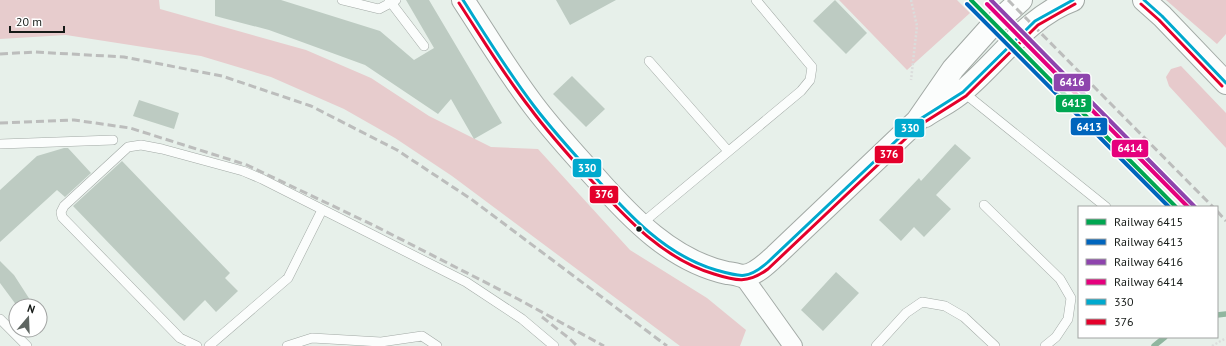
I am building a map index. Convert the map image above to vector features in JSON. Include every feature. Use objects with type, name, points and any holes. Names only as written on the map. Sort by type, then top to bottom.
[{"type":"street","points":[[463,0],[534,105],[569,149],[613,198],[640,224],[672,249],[698,264],[743,276],[757,271],[776,256],[917,121],[963,92],[1035,21],[1072,0]]},
{"type":"street","points":[[917,121],[953,69],[988,30],[1021,0]]},
{"type":"street","points":[[1144,0],[1162,16],[1226,83]]},
{"type":"street","points":[[743,276],[793,346]]},
{"type":"lane","points":[[342,0],[379,9],[392,1],[424,46]]},
{"type":"lane","points":[[640,224],[801,91],[810,80],[812,67],[756,0]]},
{"type":"lane","points":[[649,61],[728,151]]},
{"type":"lane","points":[[963,92],[1105,206]]},
{"type":"lane","points":[[0,144],[113,140]]},
{"type":"lane","points":[[197,346],[180,338],[62,217],[61,212],[64,206],[128,147],[141,145],[162,149],[243,171],[466,282],[522,319],[554,346]]},
{"type":"lane","points":[[984,205],[1060,279],[1071,298],[1068,319],[1056,337],[1045,346]]},
{"type":"lane","points":[[209,346],[288,278],[322,210]]},
{"type":"lane","points":[[876,346],[906,313],[922,302],[945,306],[952,310],[964,318],[995,346]]},
{"type":"lane","points":[[0,318],[27,346]]},
{"type":"lane","points":[[287,346],[312,338],[381,342],[422,336],[437,346]]},
{"type":"path","points":[[911,0],[917,26],[911,80]]},
{"type":"path","points":[[1212,346],[1226,338]]},
{"type":"shaded area","points":[[0,0],[159,0],[160,9],[306,50],[371,78],[429,116],[491,147],[538,149],[630,250],[707,298],[746,330],[740,346],[680,346],[452,176],[395,138],[344,109],[271,77],[201,56],[66,35],[0,39]]},
{"type":"shaded area","points":[[839,0],[957,0],[970,13],[907,70]]},
{"type":"shaded area","points":[[1166,0],[1226,0],[1226,34],[1217,44]]},
{"type":"shaded area","points":[[1181,66],[1226,113],[1226,148],[1169,86],[1166,77],[1171,69]]},
{"type":"building","points":[[215,0],[281,0],[380,31],[414,60],[434,48],[406,0],[429,0],[502,123],[474,139],[451,99],[438,114],[365,65],[269,30],[215,16]]},
{"type":"building","points":[[556,0],[616,0],[570,25]]},
{"type":"building","points":[[835,0],[867,33],[846,54],[813,21]]},
{"type":"building","points":[[572,76],[605,109],[586,127],[553,94]]},
{"type":"building","points":[[139,100],[179,113],[174,129],[133,116]]},
{"type":"building","points":[[955,144],[971,158],[936,195],[951,209],[924,237],[914,227],[901,241],[879,220],[919,178],[921,181]]},
{"type":"building","points":[[68,148],[91,173],[65,197],[57,190],[0,242],[0,190],[37,156]]},
{"type":"building","points":[[122,161],[230,273],[225,278],[238,291],[216,312],[205,300],[184,321],[73,206]]},
{"type":"building","points":[[0,261],[14,275],[29,298],[11,298],[0,283]]},
{"type":"building","points":[[836,272],[859,293],[823,331],[801,310]]},
{"type":"waterway","points":[[1218,315],[1226,314]]},
{"type":"waterway","points":[[1154,346],[1164,338]]},
{"type":"railway","points":[[1008,0],[1212,206]]},
{"type":"railway","points":[[0,54],[35,52],[124,57],[222,76],[311,106],[397,150],[471,199],[667,346]]},
{"type":"railway","points":[[0,123],[74,120],[130,128],[247,165],[375,226],[518,299],[604,346]]},
{"type":"railway","points":[[1218,212],[1226,221]]},
{"type":"railway","points":[[542,317],[577,346]]},
{"type":"rail line","name":"6415","points":[[971,0],[1175,206]]},
{"type":"rail line","name":"6416","points":[[991,0],[1194,206]]},
{"type":"rail line","name":"6413","points":[[967,4],[1168,206]]},
{"type":"rail line","name":"6414","points":[[987,4],[1187,206]]},
{"type":"transit line","name":"330","points":[[463,0],[524,93],[579,160],[621,205],[649,232],[680,254],[716,270],[738,275],[749,274],[761,268],[917,121],[963,92],[1035,21],[1073,0]]},
{"type":"transit line","name":"330","points":[[1144,0],[1162,16],[1226,83]]},
{"type":"transit line","name":"376","points":[[459,3],[502,70],[537,118],[575,163],[618,209],[646,236],[678,258],[714,274],[742,280],[754,277],[768,269],[920,125],[966,96],[1038,25],[1075,4]]},
{"type":"transit line","name":"376","points":[[1141,4],[1159,20],[1222,86]]}]
